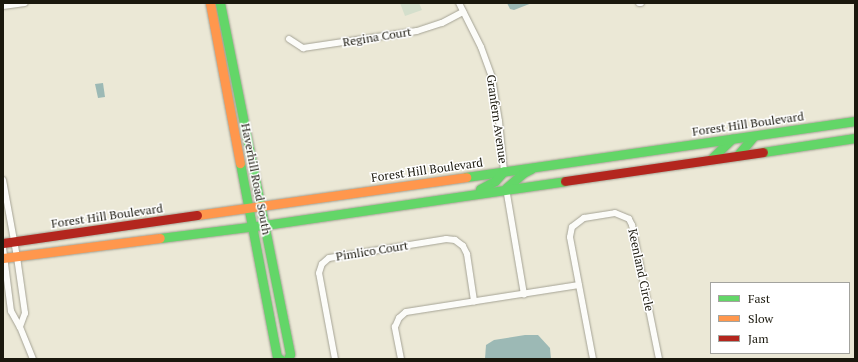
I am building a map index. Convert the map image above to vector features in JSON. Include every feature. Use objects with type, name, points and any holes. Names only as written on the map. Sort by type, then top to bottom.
[{"type":"main road","name":"Haverhill Road South","points":[[210,3],[277,357],[280,359]]},
{"type":"main road","name":"Haverhill Road South","points":[[220,3],[266,225],[290,354],[288,359]]},
{"type":"main road","name":"Forest Hill Boulevard","points":[[3,243],[504,170],[855,121]]},
{"type":"main road","points":[[737,156],[754,136]]},
{"type":"main road","points":[[4,258],[253,227],[506,188],[855,138]]},
{"type":"main road","points":[[712,159],[732,139]]},
{"type":"main road","points":[[506,188],[522,173],[542,165]]},
{"type":"main road","points":[[468,194],[485,188],[495,181],[504,170]]},
{"type":"street","points":[[3,6],[25,3]]},
{"type":"street","name":"Granfern Avenue","points":[[459,3],[481,47],[492,78],[499,121],[504,170]]},
{"type":"street","name":"Regina Court","points":[[289,39],[303,48],[417,31],[437,25],[463,12]]},
{"type":"street","points":[[3,180],[17,257],[25,313],[20,327]]},
{"type":"street","points":[[506,188],[524,294]]},
{"type":"street","name":"Keenland Circle","points":[[579,285],[570,236],[572,228],[584,218],[614,213],[629,219],[632,225],[659,359]]},
{"type":"street","name":"Pimlico Court","points":[[335,359],[319,278],[320,268],[329,258],[446,239],[455,240],[466,250],[474,301]]},
{"type":"street","points":[[3,248],[11,311],[20,327],[33,359]]},
{"type":"street","points":[[401,359],[396,327],[402,315],[410,310],[579,285],[593,359]]},
{"type":"green space","points":[[400,3],[419,3],[422,10],[405,16]]},
{"type":"water","points":[[507,3],[532,3],[514,10],[510,9]]},
{"type":"water","points":[[103,83],[105,97],[98,98],[95,84]]},
{"type":"water","points":[[525,335],[538,335],[550,348],[551,359],[485,359],[486,345],[494,340]]},
{"type":"traffic: fast","points":[[220,3],[290,354],[288,359]]},
{"type":"traffic: fast","points":[[466,177],[855,121]]},
{"type":"traffic: fast","points":[[737,156],[754,136]]},
{"type":"traffic: fast","points":[[763,152],[855,138]]},
{"type":"traffic: fast","points":[[711,159],[732,139]]},
{"type":"traffic: fast","points":[[240,163],[277,357],[280,359]]},
{"type":"traffic: fast","points":[[506,188],[523,173],[531,169]]},
{"type":"traffic: fast","points":[[480,189],[495,181],[504,171]]},
{"type":"traffic: fast","points":[[160,238],[265,225],[565,181]]},
{"type":"traffic: slow","points":[[210,3],[240,163]]},
{"type":"traffic: slow","points":[[197,215],[466,177]]},
{"type":"traffic: slow","points":[[3,258],[160,238]]},
{"type":"traffic: jam","points":[[565,181],[763,152]]},
{"type":"traffic: jam","points":[[3,243],[197,215]]}]
